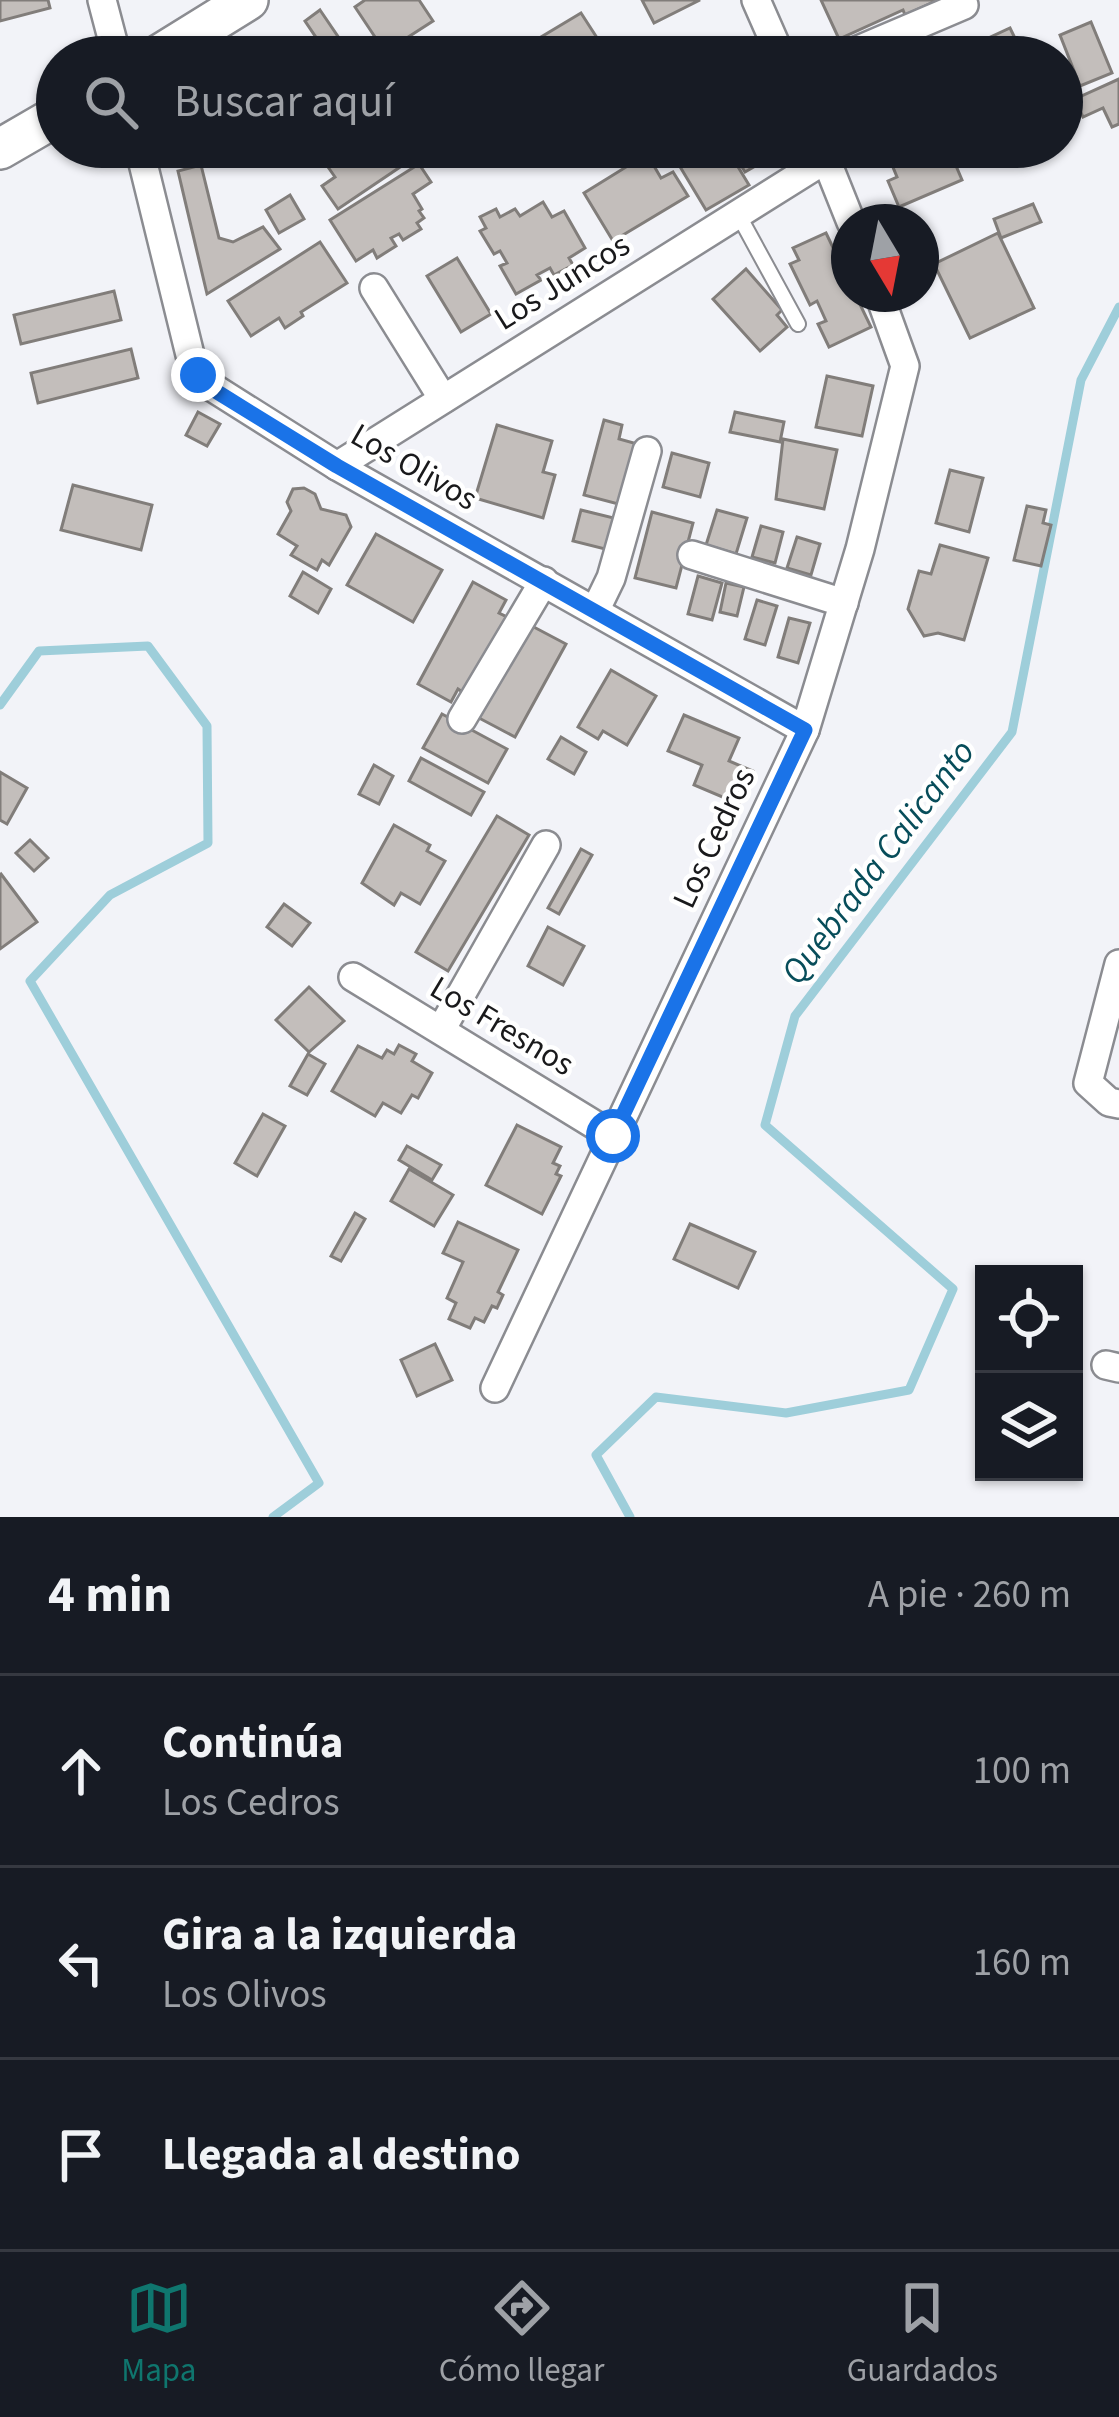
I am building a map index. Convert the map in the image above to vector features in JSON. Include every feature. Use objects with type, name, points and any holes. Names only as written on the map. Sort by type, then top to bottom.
[{"type":"street","points":[[102,0],[111,36]]},
{"type":"street","points":[[190,36],[248,0]]},
{"type":"street","points":[[756,0],[772,36]]},
{"type":"street","points":[[891,36],[964,5]]},
{"type":"street","points":[[0,148],[36,128]]},
{"type":"street","name":"Los Olivos","points":[[144,168],[198,375],[214,390],[337,466],[805,730]]},
{"type":"street","name":"Los Juncos","points":[[337,466],[738,214],[802,168]]},
{"type":"street","points":[[829,168],[844,204]]},
{"type":"street","points":[[374,288],[443,399]]},
{"type":"street","name":"Los Cedros","points":[[495,1388],[805,730],[844,603],[905,366],[886,312]]},
{"type":"street","points":[[595,611],[611,578],[647,451]]},
{"type":"street","points":[[692,555],[844,603]]},
{"type":"street","points":[[462,719],[544,581]]},
{"type":"street","points":[[441,1030],[546,845]]},
{"type":"street","points":[[1119,964],[1088,1083],[1109,1102],[1119,1104]]},
{"type":"street","name":"Los Fresnos","points":[[353,977],[613,1136]]},
{"type":"lane","points":[[738,214],[798,325]]},
{"type":"building","points":[[0,0],[48,0],[50,8],[0,21]]},
{"type":"building","points":[[365,0],[419,0],[433,21],[410,36],[374,36],[355,7]]},
{"type":"building","points":[[642,0],[700,0],[654,23]]},
{"type":"building","points":[[821,0],[938,0],[905,15],[903,10],[838,36]]},
{"type":"building","points":[[320,10],[338,36],[315,36],[305,21]]},
{"type":"building","points":[[581,13],[596,36],[543,36]]},
{"type":"building","points":[[1091,22],[1112,73],[1083,85],[1083,36],[1060,35]]},
{"type":"building","points":[[1119,79],[1119,124],[1112,127],[1103,108],[1083,117],[1083,95]]},
{"type":"building","points":[[202,168],[219,238],[233,242],[263,227],[280,249],[207,294],[178,171]]},
{"type":"building","points":[[329,168],[399,168],[338,209],[322,186],[335,177]]},
{"type":"building","points":[[413,168],[422,168],[431,182],[413,194],[422,209],[424,218],[417,223],[421,229],[403,240],[399,234],[391,238],[396,246],[377,258],[373,250],[356,261],[330,220]]},
{"type":"building","points":[[624,168],[655,168],[661,178],[673,172],[688,196],[613,241],[584,193]]},
{"type":"building","points":[[681,168],[739,168],[749,185],[706,210]]},
{"type":"building","points":[[893,168],[957,168],[962,180],[906,204],[898,204],[888,181],[897,177]]},
{"type":"building","points":[[290,195],[304,219],[279,233],[266,210]]},
{"type":"building","points":[[543,202],[552,217],[564,211],[585,248],[569,258],[573,265],[554,275],[550,268],[537,275],[541,280],[516,294],[500,266],[507,263],[500,251],[494,254],[480,231],[486,228],[480,217],[496,209],[500,217],[515,209],[520,216]]},
{"type":"building","points":[[1033,204],[1041,222],[1001,238],[994,219]]},
{"type":"building","points":[[826,233],[831,243],[831,312],[864,312],[871,327],[829,347],[818,324],[826,321],[817,301],[810,305],[790,264],[799,260],[793,248]]},
{"type":"building","points":[[998,233],[1034,308],[970,338],[939,274],[939,262]]},
{"type":"building","points":[[320,242],[347,283],[285,328],[279,318],[251,336],[228,301]]},
{"type":"building","points":[[457,258],[491,314],[461,332],[427,276]]},
{"type":"building","points":[[746,269],[782,310],[777,315],[787,327],[760,351],[713,299]]},
{"type":"building","points":[[114,291],[121,320],[21,344],[14,315]]},
{"type":"building","points":[[131,349],[138,378],[38,403],[31,373]]},
{"type":"building","points":[[827,376],[873,386],[862,436],[816,427]]},
{"type":"building","points":[[198,412],[220,424],[207,446],[186,435]]},
{"type":"building","points":[[735,412],[784,422],[780,442],[730,432]]},
{"type":"building","points":[[604,420],[622,425],[619,439],[641,445],[622,505],[584,495]]},
{"type":"building","points":[[497,425],[552,441],[543,472],[555,475],[543,518],[475,498]]},
{"type":"building","points":[[783,439],[837,450],[824,509],[776,499]]},
{"type":"building","points":[[672,453],[709,463],[700,497],[663,487]]},
{"type":"building","points":[[950,470],[983,478],[969,532],[936,523]]},
{"type":"building","points":[[73,485],[152,505],[141,550],[61,530]]},
{"type":"building","points":[[293,489],[315,494],[321,509],[346,515],[351,527],[329,565],[322,560],[317,570],[291,555],[297,546],[278,534],[291,511],[287,502]]},
{"type":"building","points":[[1027,506],[1046,510],[1043,523],[1051,525],[1041,566],[1014,560]]},
{"type":"building","points":[[581,510],[622,520],[613,551],[573,541]]},
{"type":"building","points":[[717,510],[747,518],[736,554],[706,545]]},
{"type":"building","points":[[652,512],[693,523],[676,588],[635,578]]},
{"type":"building","points":[[761,526],[783,532],[775,563],[752,557]]},
{"type":"building","points":[[376,534],[442,570],[413,622],[347,585]]},
{"type":"building","points":[[797,537],[820,544],[811,575],[787,568]]},
{"type":"building","points":[[940,545],[988,558],[964,640],[938,633],[924,636],[908,609],[919,571],[931,574]]},
{"type":"building","points":[[303,572],[331,589],[318,613],[290,596]]},
{"type":"building","points":[[698,576],[722,583],[712,620],[688,614]]},
{"type":"building","points":[[473,582],[506,600],[499,613],[507,617],[464,693],[458,689],[451,702],[418,684]]},
{"type":"building","points":[[726,583],[744,587],[737,616],[720,612]]},
{"type":"building","points":[[757,600],[777,606],[765,645],[745,639]]},
{"type":"building","points":[[789,618],[810,623],[798,663],[778,657]]},
{"type":"building","points":[[530,625],[566,644],[515,737],[479,718]]},
{"type":"building","points":[[611,670],[656,696],[627,745],[603,731],[598,739],[578,727]]},
{"type":"building","points":[[442,714],[507,749],[488,783],[423,748]]},
{"type":"building","points":[[684,715],[739,738],[729,761],[753,771],[739,804],[694,785],[702,765],[668,751]]},
{"type":"building","points":[[561,737],[586,752],[574,774],[548,759]]},
{"type":"building","points":[[421,758],[484,792],[471,815],[409,781]]},
{"type":"building","points":[[374,765],[393,776],[379,804],[359,794]]},
{"type":"building","points":[[0,772],[27,788],[7,824],[0,820]]},
{"type":"building","points":[[497,816],[529,835],[448,971],[416,952]]},
{"type":"building","points":[[394,825],[430,845],[427,851],[445,861],[420,904],[401,893],[394,905],[362,883]]},
{"type":"building","points":[[30,840],[48,858],[34,871],[16,853]]},
{"type":"building","points":[[581,849],[592,855],[559,914],[548,908]]},
{"type":"building","points":[[0,875],[37,922],[0,949]]},
{"type":"building","points":[[284,904],[310,923],[292,946],[267,927]]},
{"type":"building","points":[[548,927],[584,946],[563,985],[528,966]]},
{"type":"building","points":[[309,987],[344,1021],[309,1052],[276,1020]]},
{"type":"building","points":[[399,1045],[416,1054],[412,1061],[432,1073],[418,1098],[412,1095],[401,1113],[383,1103],[375,1116],[332,1091],[358,1046],[382,1058],[387,1050],[394,1054]]},
{"type":"building","points":[[308,1054],[325,1064],[307,1095],[290,1086]]},
{"type":"building","points":[[263,1114],[285,1126],[257,1176],[235,1163]]},
{"type":"building","points":[[517,1125],[561,1147],[553,1163],[560,1166],[556,1174],[561,1176],[542,1214],[486,1185]]},
{"type":"building","points":[[407,1146],[441,1165],[432,1180],[399,1160]]},
{"type":"building","points":[[409,1169],[453,1195],[434,1226],[391,1201]]},
{"type":"building","points":[[355,1213],[365,1219],[341,1261],[331,1256]]},
{"type":"building","points":[[458,1222],[518,1250],[498,1292],[503,1295],[497,1308],[492,1306],[484,1322],[475,1318],[470,1328],[449,1319],[456,1303],[447,1298],[463,1262],[443,1253]]},
{"type":"building","points":[[690,1224],[755,1252],[738,1288],[674,1259]]},
{"type":"building","points":[[435,1344],[452,1380],[417,1396],[401,1360]]},
{"type":"waterway","name":"Quebrada Calicanto","points":[[630,1517],[596,1455],[656,1397],[786,1413],[909,1390],[953,1289],[765,1125],[795,1016],[1012,732],[1081,380],[1119,307]]},
{"type":"waterway","points":[[0,705],[39,651],[148,646],[207,726],[208,843],[110,895],[30,981],[319,1483],[273,1517]]},
{"type":"route","points":[[198,375],[214,390],[337,466],[805,730],[613,1136]]}]
